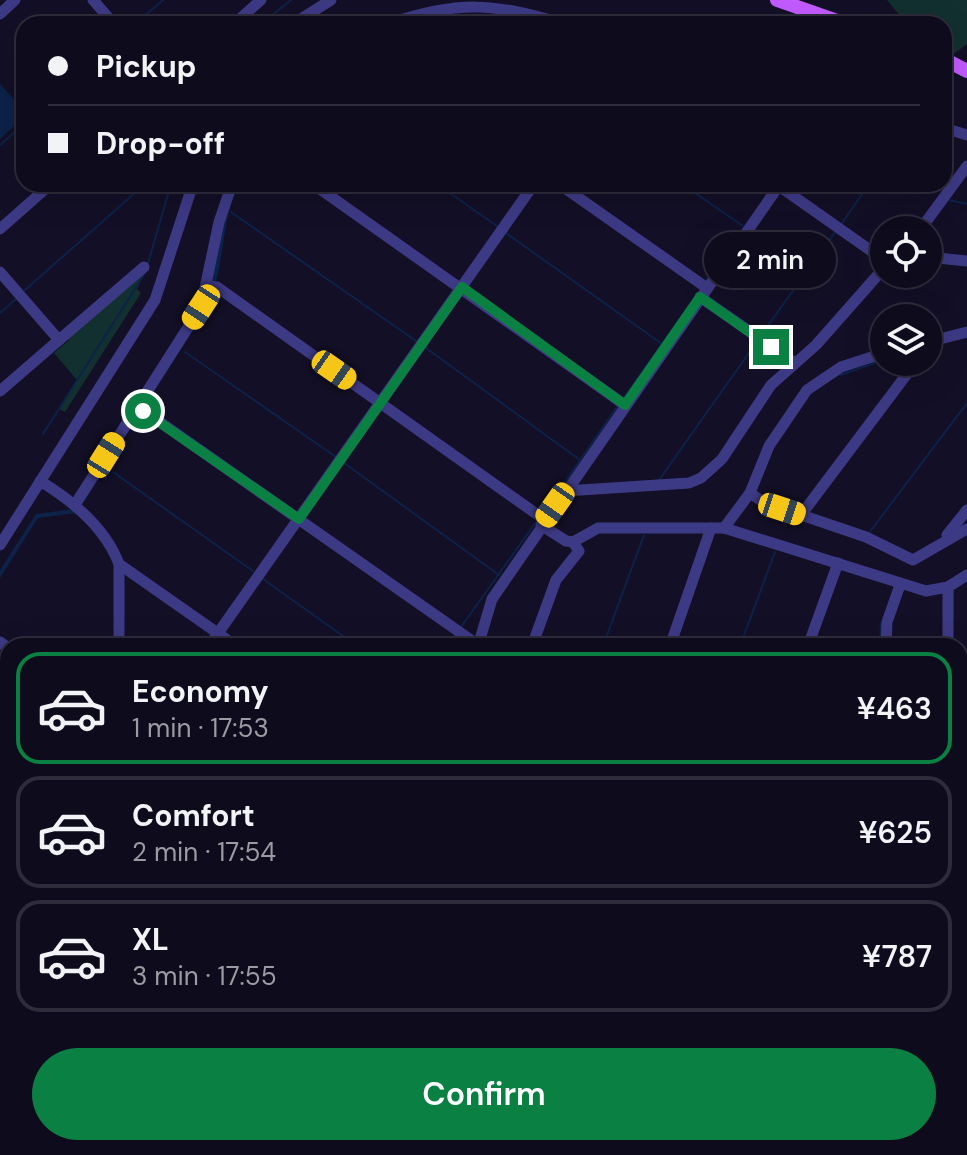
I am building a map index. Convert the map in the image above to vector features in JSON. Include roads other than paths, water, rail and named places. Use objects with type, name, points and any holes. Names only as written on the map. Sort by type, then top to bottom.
[{"type":"main road","points":[[777,0],[810,5],[831,16]]},
{"type":"street","points":[[0,14],[15,0]]},
{"type":"street","points":[[93,0],[107,16]]},
{"type":"street","points":[[243,16],[261,0]]},
{"type":"street","points":[[306,16],[331,0]]},
{"type":"street","points":[[411,16],[482,3],[533,16]]},
{"type":"street","points":[[952,186],[967,166]]},
{"type":"street","points":[[0,229],[42,192]]},
{"type":"street","points":[[0,545],[155,300],[190,192]]},
{"type":"street","points":[[78,506],[201,307],[211,286],[219,222],[229,192]]},
{"type":"street","points":[[325,192],[625,405]]},
{"type":"street","points":[[215,638],[528,192]]},
{"type":"street","points":[[570,192],[795,363]]},
{"type":"street","points":[[480,638],[492,599],[774,192]]},
{"type":"street","points":[[789,192],[870,250]]},
{"type":"street","points":[[930,216],[948,192]]},
{"type":"street","points":[[942,258],[967,261]]},
{"type":"street","points":[[0,391],[144,267]]},
{"type":"street","points":[[0,272],[62,338]]},
{"type":"street","points":[[565,491],[689,483],[701,478],[722,459],[771,385],[816,345],[870,284]]},
{"type":"street","points":[[211,286],[380,403],[575,545]]},
{"type":"street","points":[[942,338],[967,332]]},
{"type":"street","points":[[673,638],[714,530],[750,493],[769,446],[807,390],[841,367],[870,358]]},
{"type":"street","points":[[801,515],[905,376]]},
{"type":"street","points":[[140,408],[467,638]]},
{"type":"street","points":[[40,481],[78,506],[115,553],[119,564],[119,638]]},
{"type":"street","points":[[750,493],[763,502],[866,537],[913,560],[967,529]]},
{"type":"street","points":[[949,539],[947,535],[967,510]]},
{"type":"street","points":[[535,638],[556,580],[575,545],[598,528],[714,530],[837,565],[899,589],[949,590],[967,575]]},
{"type":"street","points":[[119,564],[225,638]]},
{"type":"street","points":[[811,638],[837,565]]},
{"type":"street","points":[[886,638],[887,622],[899,589]]},
{"type":"street","points":[[948,638],[949,590]]},
{"type":"water","points":[[0,84],[16,101],[16,124],[0,139]]},
{"type":"water","points":[[232,192],[236,192],[228,216],[216,282],[204,313],[77,513],[38,518],[0,578],[0,570],[36,514],[74,509],[202,310],[222,215]]},
{"type":"waterway","points":[[144,16],[163,0]]},
{"type":"waterway","points":[[271,16],[291,0]]},
{"type":"waterway","points":[[0,145],[16,131]]},
{"type":"waterway","points":[[25,290],[136,192]]},
{"type":"waterway","points":[[148,263],[169,192]]},
{"type":"waterway","points":[[448,192],[497,226]]},
{"type":"waterway","points":[[694,192],[743,226]]},
{"type":"waterway","points":[[842,223],[863,192]]},
{"type":"waterway","points":[[949,200],[967,204]]},
{"type":"waterway","points":[[231,212],[416,341]]},
{"type":"waterway","points":[[762,334],[835,232]]},
{"type":"waterway","points":[[506,233],[662,344]]},
{"type":"waterway","points":[[706,281],[712,272]]},
{"type":"waterway","points":[[43,434],[145,273]]},
{"type":"waterway","points":[[625,396],[696,296]]},
{"type":"waterway","points":[[0,313],[17,298]]},
{"type":"waterway","points":[[659,480],[756,343]]},
{"type":"waterway","points":[[426,348],[580,460]]},
{"type":"waterway","points":[[185,352],[336,457]]},
{"type":"waterway","points":[[840,375],[870,365]]},
{"type":"waterway","points":[[869,533],[967,403]]},
{"type":"waterway","points":[[544,512],[617,407]]},
{"type":"waterway","points":[[344,463],[499,575]]},
{"type":"waterway","points":[[113,472],[253,571]]},
{"type":"waterway","points":[[461,627],[536,522]]},
{"type":"waterway","points":[[606,638],[644,535]]},
{"type":"waterway","points":[[743,638],[775,552]]},
{"type":"waterway","points":[[263,579],[346,638]]},
{"type":"waterway","points":[[880,638],[881,623]]}]
